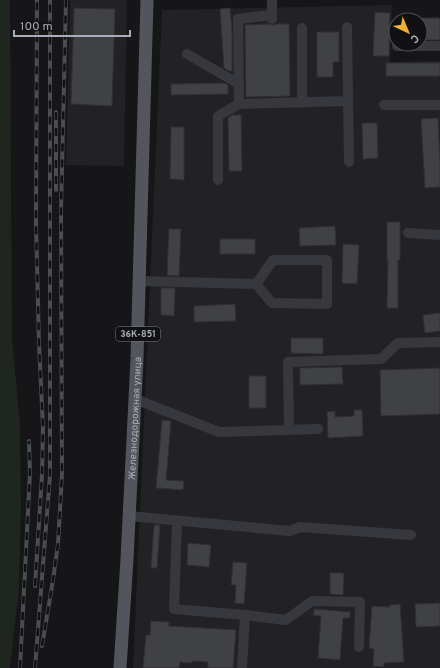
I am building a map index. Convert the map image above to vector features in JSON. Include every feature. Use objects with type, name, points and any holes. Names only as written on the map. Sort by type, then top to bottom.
[{"type":"main road","name":"Железнодорожная улица","points":[[120,668],[135,399],[147,0]]},
{"type":"lane","points":[[239,104],[238,19],[272,17],[272,0]]},
{"type":"lane","points":[[347,27],[349,162]]},
{"type":"lane","points":[[302,28],[302,103]]},
{"type":"lane","points":[[428,46],[440,46]]},
{"type":"lane","points":[[187,54],[239,84]]},
{"type":"lane","points":[[218,180],[218,116],[239,104],[348,101]]},
{"type":"lane","points":[[384,105],[440,105]]},
{"type":"lane","points":[[408,234],[440,235]]},
{"type":"lane","points":[[139,281],[256,284],[272,303],[327,304],[327,260],[273,260],[256,284]]},
{"type":"lane","points":[[289,430],[288,362],[381,359],[398,344],[440,342]]},
{"type":"lane","points":[[135,399],[219,432],[318,429]]},
{"type":"lane","points":[[129,516],[290,531],[300,528],[411,535]]},
{"type":"lane","points":[[176,521],[174,609],[286,620],[312,601],[360,602],[359,648]]},
{"type":"lane","points":[[242,668],[245,615]]},
{"type":"shaded area","points":[[0,0],[10,0],[12,338],[20,426],[21,504],[19,588],[10,668],[0,668]]},
{"type":"shaded area","points":[[70,0],[127,0],[124,166],[66,165]]},
{"type":"shaded area","points":[[392,5],[392,12],[388,12],[388,52],[390,52],[390,62],[440,61],[440,668],[133,668],[162,10]]},
{"type":"building","points":[[74,8],[115,9],[112,106],[71,104]]},
{"type":"building","points":[[230,8],[232,31],[232,71],[224,68],[220,9]]},
{"type":"building","points":[[375,12],[388,13],[389,56],[373,56]]},
{"type":"building","points":[[428,18],[440,18],[440,40],[428,40]]},
{"type":"building","points":[[289,24],[290,96],[246,97],[245,25]]},
{"type":"building","points":[[317,32],[339,32],[339,62],[333,62],[333,77],[317,77]]},
{"type":"building","points":[[386,63],[440,63],[440,76],[386,76]]},
{"type":"building","points":[[224,83],[228,85],[228,94],[171,95],[171,84]]},
{"type":"building","points":[[232,115],[241,115],[242,171],[229,171],[228,118]]},
{"type":"building","points":[[438,118],[440,187],[425,188],[421,119]]},
{"type":"building","points":[[362,123],[377,123],[378,158],[363,159]]},
{"type":"building","points":[[171,127],[184,127],[184,180],[170,179]]},
{"type":"building","points":[[387,222],[400,222],[398,308],[387,308]]},
{"type":"building","points":[[335,226],[336,245],[300,246],[299,228]]},
{"type":"building","points":[[169,229],[181,229],[179,276],[167,275]]},
{"type":"building","points":[[220,239],[255,239],[255,254],[220,254]]},
{"type":"building","points":[[343,244],[359,245],[357,284],[342,283]]},
{"type":"building","points":[[161,288],[175,288],[174,316],[161,315]]},
{"type":"building","points":[[235,304],[236,321],[194,322],[194,306]]},
{"type":"building","points":[[440,313],[440,331],[425,333],[423,315]]},
{"type":"building","points":[[291,338],[323,338],[323,354],[291,353]]},
{"type":"building","points":[[342,367],[343,384],[300,385],[300,368]]},
{"type":"building","points":[[440,368],[440,414],[381,416],[380,370]]},
{"type":"building","points":[[249,376],[266,376],[266,408],[249,408]]},
{"type":"building","points":[[354,410],[362,410],[363,436],[328,438],[327,412],[335,411],[335,417],[354,416]]},
{"type":"building","points":[[162,420],[171,421],[166,480],[184,481],[183,490],[156,488]]},
{"type":"building","points":[[154,525],[160,525],[157,568],[151,568]]},
{"type":"building","points":[[188,543],[211,545],[209,567],[187,565]]},
{"type":"building","points":[[233,562],[247,563],[244,604],[235,603],[236,585],[231,585]]},
{"type":"building","points":[[330,573],[344,573],[343,595],[330,594]]},
{"type":"building","points":[[440,603],[440,626],[416,627],[415,604]]},
{"type":"building","points":[[400,604],[404,662],[384,663],[384,667],[373,666],[374,649],[369,648],[372,606],[390,607],[390,605]]},
{"type":"building","points":[[314,609],[350,612],[350,618],[343,618],[340,660],[318,658],[321,616],[313,615]]},
{"type":"building","points":[[151,621],[169,622],[169,626],[236,630],[233,668],[208,668],[208,662],[192,661],[192,663],[180,662],[179,668],[143,668],[146,635],[150,635]]},
{"type":"railway","points":[[35,586],[42,475],[43,428],[36,224],[37,0]]},
{"type":"railway","points":[[35,668],[50,475],[50,0]]},
{"type":"railway","points":[[42,646],[58,544],[62,474],[61,210],[66,0]]},
{"type":"railway","points":[[56,112],[56,190]]},
{"type":"railway","points":[[20,668],[30,473],[29,441]]}]
